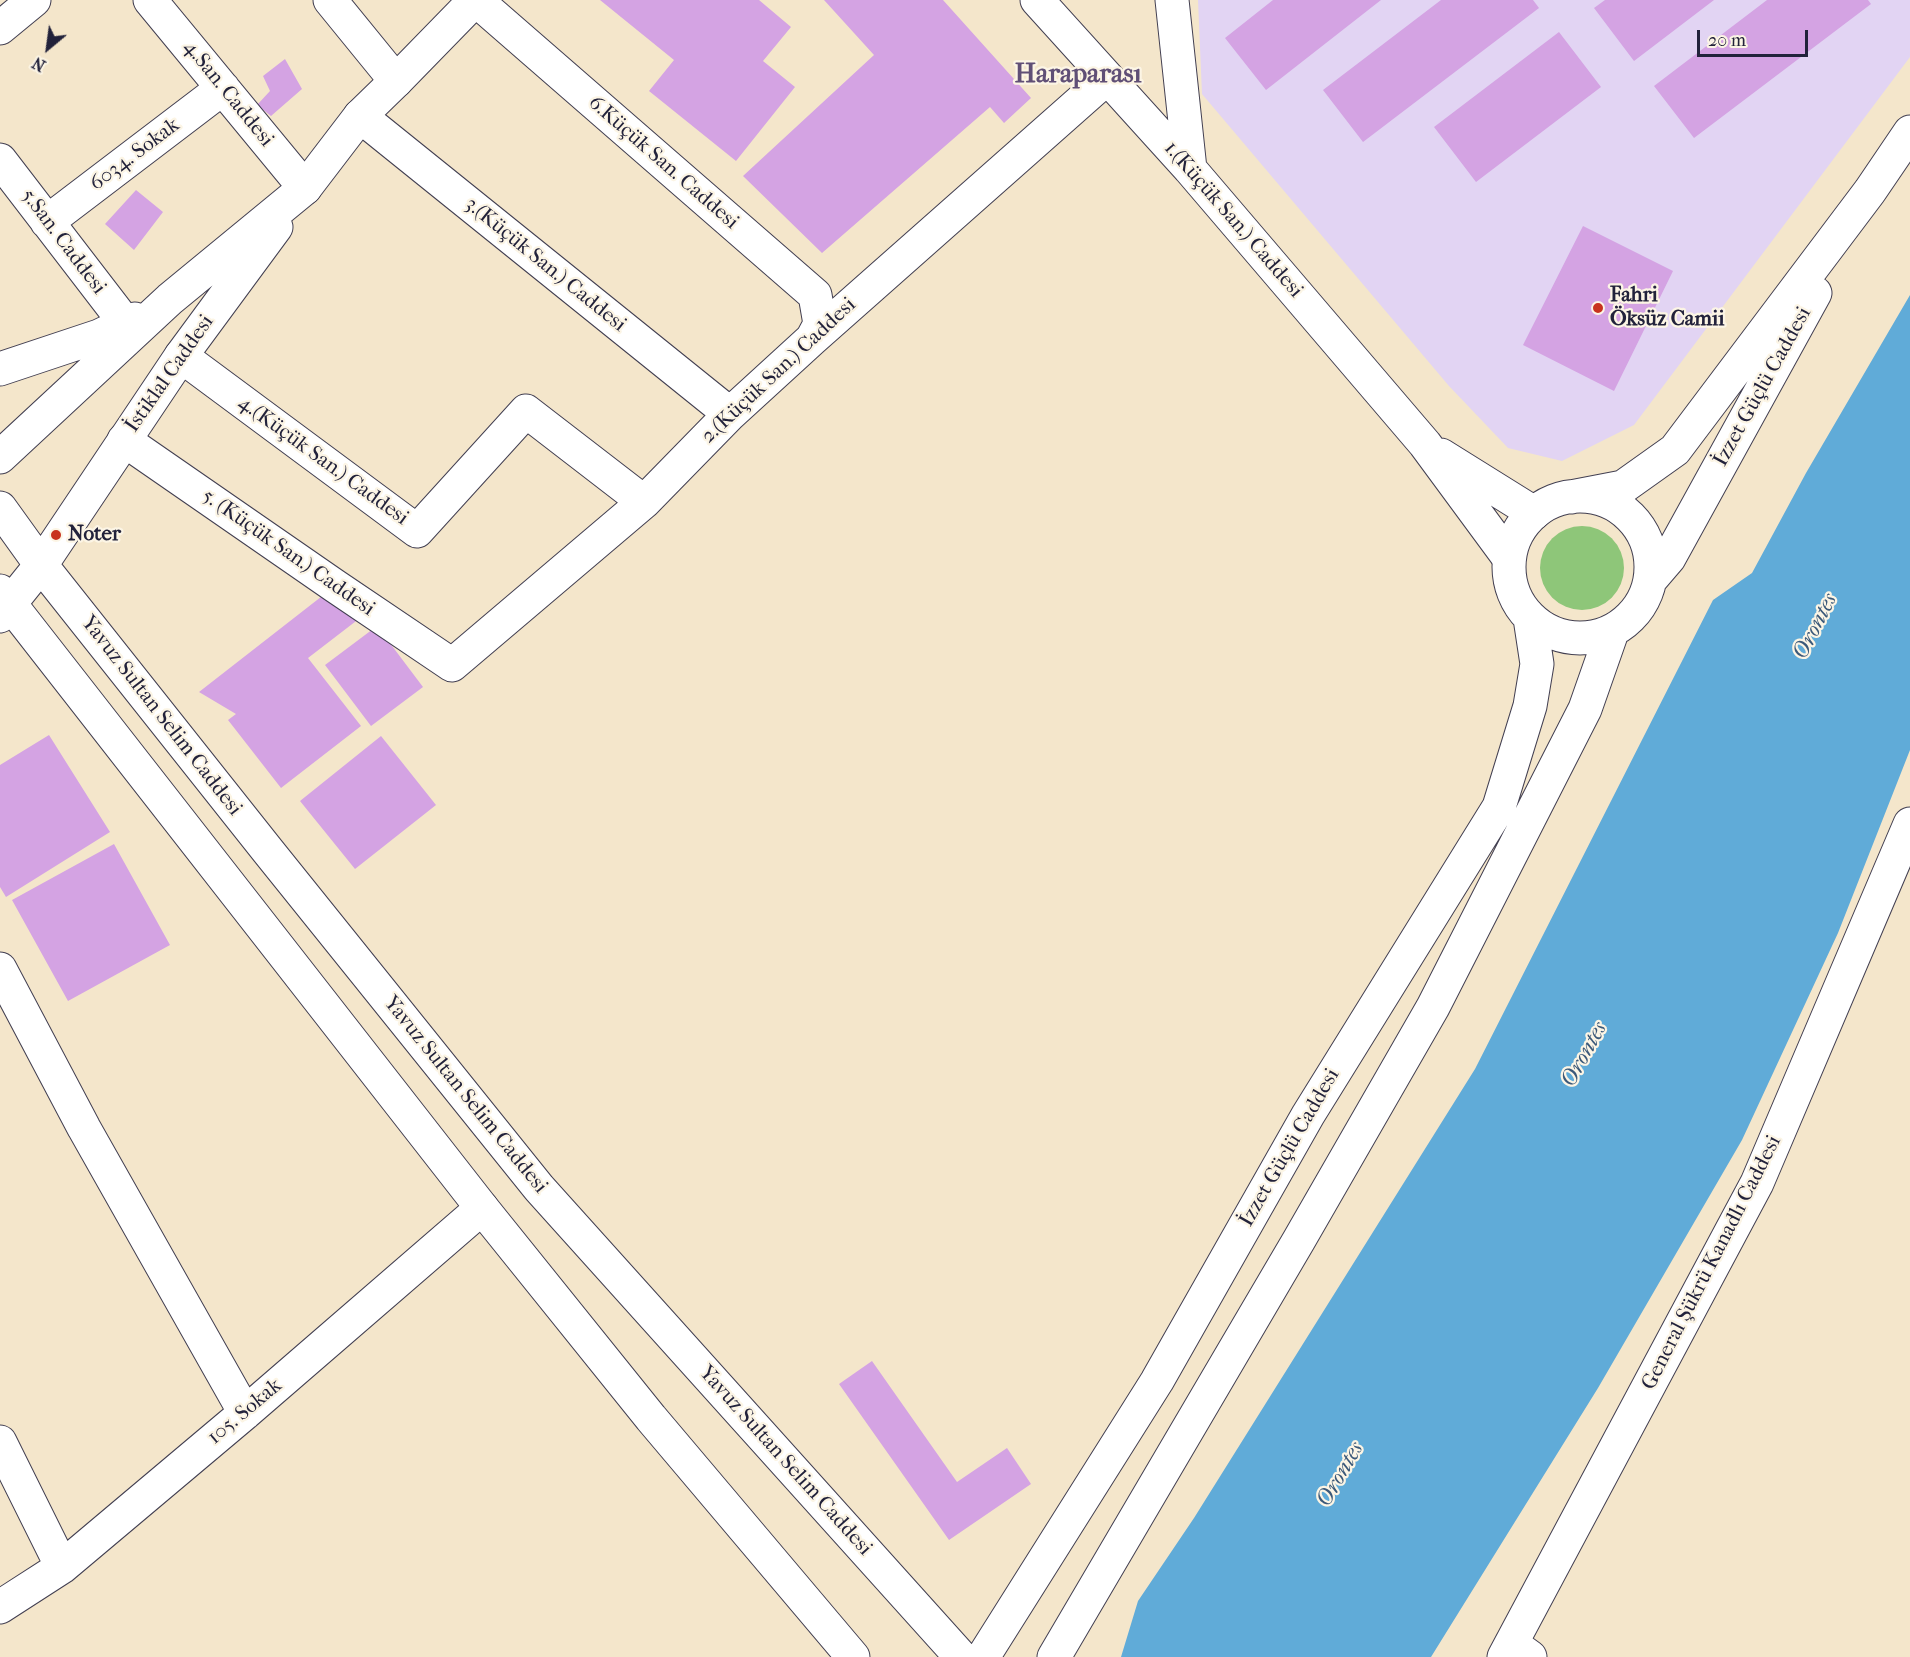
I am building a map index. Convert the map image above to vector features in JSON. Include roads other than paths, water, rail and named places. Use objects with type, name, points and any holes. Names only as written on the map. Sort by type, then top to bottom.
[{"type":"main road","points":[[0,28],[34,0]]},
{"type":"main road","name":"4.San. Caddesi","points":[[150,0],[305,188]]},
{"type":"main road","points":[[330,0],[396,81]]},
{"type":"main road","name":"İstiklal Caddesi","points":[[3,604],[41,565],[181,356],[360,116],[475,0]]},
{"type":"main road","name":"6.Küçük San. Caddesi","points":[[475,0],[816,295],[820,324],[812,339]]},
{"type":"main road","name":"1.(Küçük San.) Caddesi","points":[[1036,0],[1190,169],[1425,444],[1509,558]]},
{"type":"main road","points":[[1172,0],[1190,169]]},
{"type":"main road","name":"2.(Küçük San.) Caddesi","points":[[452,665],[644,502],[730,414],[1107,78]]},
{"type":"main road","name":"6034. Sokak","points":[[47,222],[223,87]]},
{"type":"main road","name":"3.(Küçük San.) Caddesi","points":[[360,116],[730,414]]},
{"type":"main road","name":"İzzet Güçlü Caddesi","points":[[1571,497],[1593,497],[1614,504],[1632,518],[1645,536],[1651,558],[1651,579],[1637,610],[1630,619],[1612,632],[1591,638],[1569,638],[1548,631],[1530,618],[1517,600],[1510,580],[1509,558],[1522,526],[1534,513],[1551,502],[1571,497],[1623,488],[1675,450],[1870,191],[1910,132]]},
{"type":"main road","name":"5.San. Caddesi","points":[[0,160],[126,324]]},
{"type":"main road","name":"İstiklal Caddesi","points":[[0,457],[170,299],[305,188]]},
{"type":"main road","name":"İzzet Güçlü Caddesi","points":[[1651,579],[1669,558],[1870,191]]},
{"type":"main road","name":"İstiklal Caddesi","points":[[0,369],[99,336],[126,324],[170,299]]},
{"type":"main road","name":"4.(Küçük San.) Caddesi","points":[[181,356],[417,531],[526,411],[644,502]]},
{"type":"main road","name":"5. (Küçük San.) Caddesi","points":[[124,440],[452,665]]},
{"type":"main road","name":"1.(Küçük San.) Caddesi","points":[[1425,444],[1534,513]]},
{"type":"main road","name":"Yavuz Sultan Selim Caddesi","points":[[0,508],[41,565],[539,1188],[961,1657]]},
{"type":"main road","points":[[3,604],[651,1418],[853,1657]]},
{"type":"main road","name":"İzzet Güçlü Caddesi","points":[[983,1657],[1157,1381],[1308,1115],[1499,807],[1530,706],[1537,664],[1530,618]]},
{"type":"main road","points":[[1054,1657],[1433,1007],[1585,709],[1612,632]]},
{"type":"main road","name":"General Şükrü Kanadlı Caddesi","points":[[1515,1653],[1757,1183],[1910,824]]},
{"type":"main road","points":[[0,969],[84,1128],[245,1413]]},
{"type":"main road","name":"105. Sokak","points":[[0,1607],[62,1567],[245,1413],[482,1208]]},
{"type":"main road","points":[[3,1458],[62,1567]]},
{"type":"water","name":"Orontes","points":[[1910,295],[1910,750],[1838,933],[1742,1140],[1598,1388],[1431,1657],[1121,1657],[1138,1601],[1194,1518],[1475,1069],[1713,600],[1752,573],[1806,473]]},
{"type":"place","name":"Fahri Öksüz Camii","points":[[1598,308]]},
{"type":"place","name":"Noter","points":[[56,535]]},
{"type":"district","name":"Haraparası","points":[[1078,75]]}]
